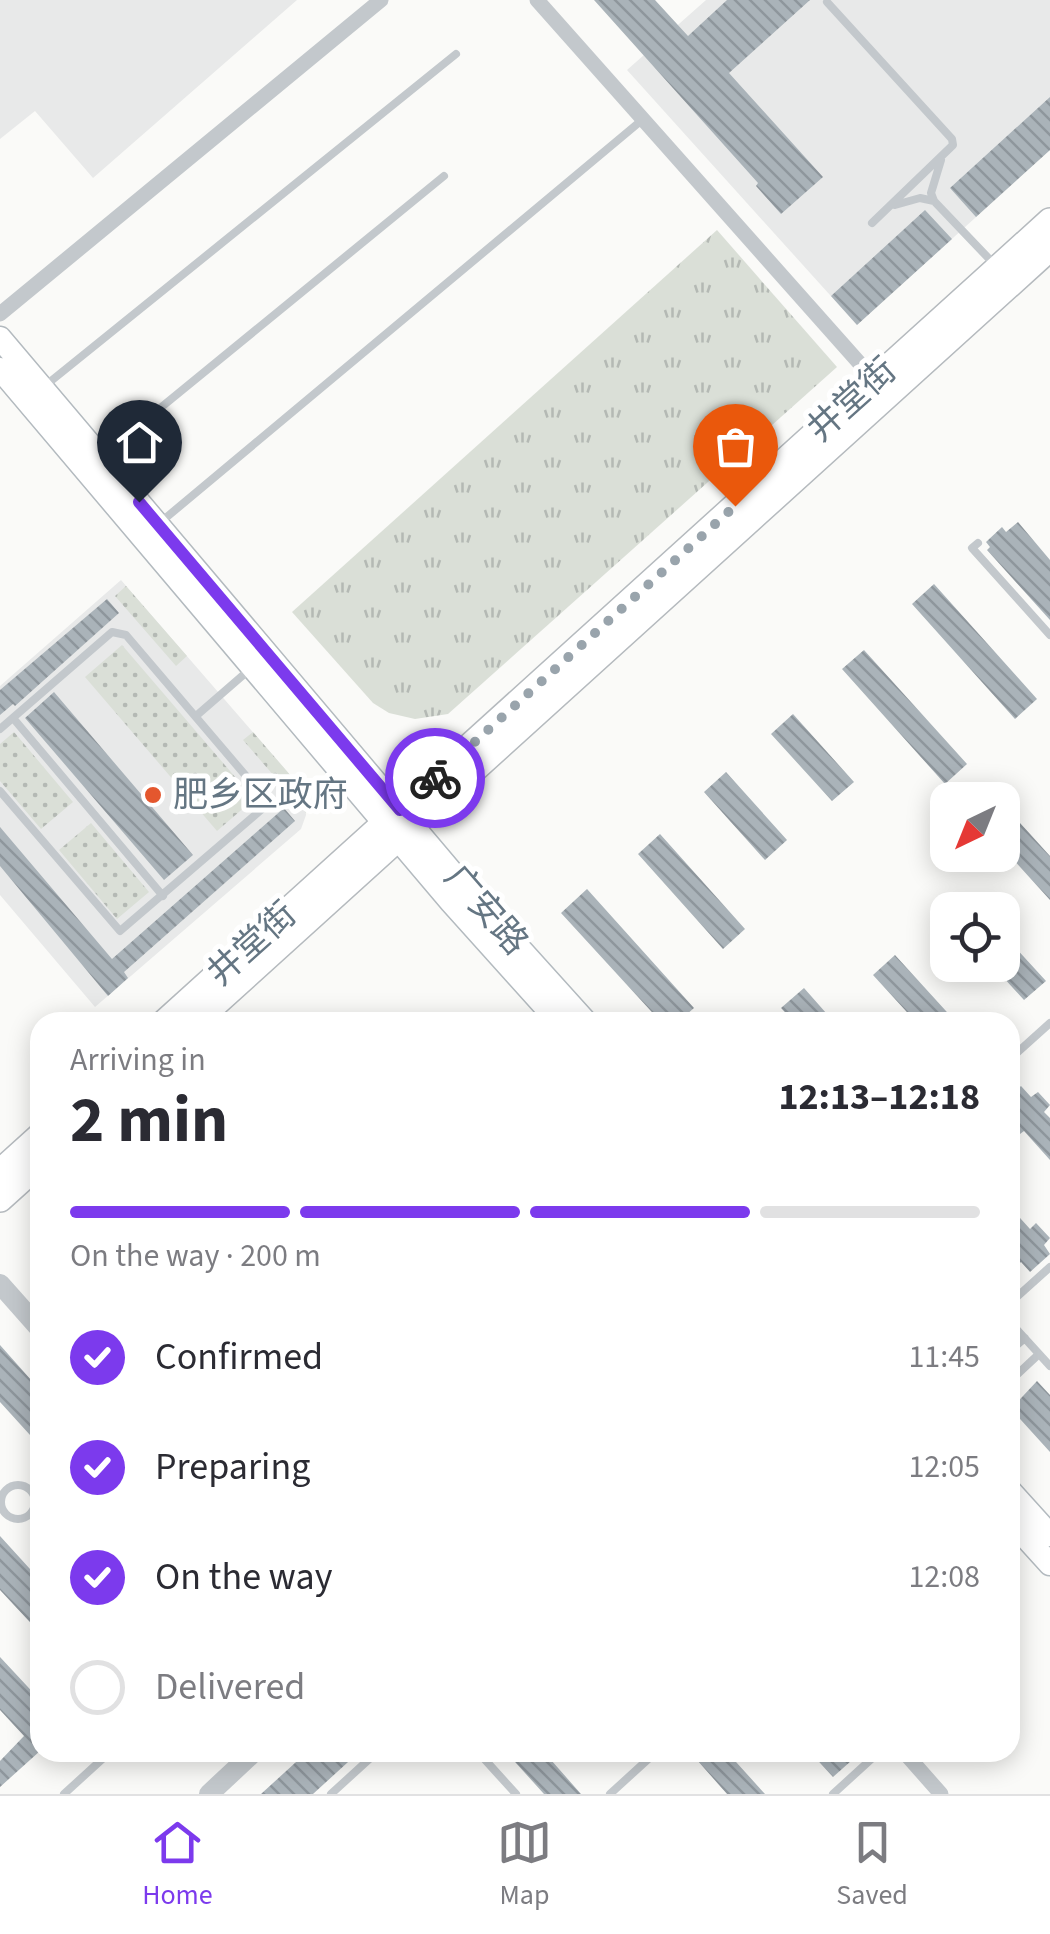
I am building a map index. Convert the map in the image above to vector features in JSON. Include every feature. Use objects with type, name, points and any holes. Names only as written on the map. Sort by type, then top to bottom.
[{"type":"main road","name":"井堂街","points":[[881,388],[998,268],[1050,222]]},
{"type":"main road","name":"井堂街","points":[[178,1012],[399,824],[881,388],[1050,248]]},
{"type":"main road","name":"广安路","points":[[0,338],[158,524],[551,1012]]},
{"type":"main road","name":"广安路","points":[[0,369],[254,666],[577,1012]]},
{"type":"main road","name":"井堂街","points":[[205,1012],[399,824]]},
{"type":"main road","points":[[0,1172],[30,1145]]},
{"type":"main road","points":[[0,1199],[30,1171]]},
{"type":"main road","points":[[1020,1501],[1050,1535]]},
{"type":"main road","points":[[1020,1531],[1050,1564]]},
{"type":"street","points":[[0,314],[381,0]]},
{"type":"street","points":[[537,0],[881,388]]},
{"type":"street","points":[[0,1284],[30,1318]]},
{"type":"street","points":[[209,1794],[243,1762]]},
{"type":"street","points":[[913,1762],[941,1794]]},
{"type":"lane","points":[[827,2],[952,139],[952,149],[872,222]]},
{"type":"lane","points":[[42,388],[456,54]]},
{"type":"lane","points":[[158,524],[643,119]]},
{"type":"lane","points":[[934,201],[933,184],[942,158]]},
{"type":"lane","points":[[101,456],[444,176]]},
{"type":"lane","points":[[888,208],[920,198],[934,201],[998,268]]},
{"type":"lane","points":[[978,543],[972,548],[1050,635]]},
{"type":"lane","points":[[0,729],[112,632],[126,636],[269,803],[120,931],[0,791]]},
{"type":"lane","points":[[196,716],[254,666]]},
{"type":"lane","points":[[14,718],[164,896]]},
{"type":"lane","points":[[1020,1050],[1050,1023]]},
{"type":"lane","points":[[1020,1294],[1050,1267]]},
{"type":"lane","points":[[1020,1333],[1050,1366]]},
{"type":"lane","points":[[1020,1342],[1025,1338]]},
{"type":"lane","points":[[1020,1372],[1039,1354]]},
{"type":"lane","points":[[30,1490],[19,1484],[7,1489],[1,1504],[3,1516],[22,1519],[30,1514]]},
{"type":"lane","points":[[64,1794],[99,1762]]},
{"type":"lane","points":[[331,1794],[366,1762]]},
{"type":"lane","points":[[487,1762],[516,1794]]},
{"type":"lane","points":[[610,1794],[645,1762]]},
{"type":"lane","points":[[833,1794],[867,1762]]},
{"type":"shaded area","points":[[0,0],[297,0],[93,178],[35,111],[0,139]]},
{"type":"shaded area","points":[[706,0],[1050,0],[1050,150],[857,325],[627,70]]},
{"type":"shaded area","name":"肥乡区政府","points":[[121,580],[304,791],[306,815],[301,829],[95,1007],[0,895],[0,686]]},
{"type":"green space","points":[[717,230],[837,367],[448,714],[415,719],[389,713],[373,703],[292,612]]},
{"type":"green space","points":[[126,586],[187,656],[176,666],[115,596]]},
{"type":"green space","points":[[122,645],[254,799],[217,831],[85,677]]},
{"type":"green space","points":[[14,732],[73,802],[41,829],[0,781],[0,744]]},
{"type":"green space","points":[[253,732],[304,791],[306,813],[243,740]]},
{"type":"green space","points":[[91,823],[149,892],[117,919],[59,850]]},
{"type":"building","points":[[594,0],[655,0],[688,36],[727,0],[810,0],[729,73],[823,177],[781,214],[756,186],[758,183]]},
{"type":"building","points":[[1050,97],[1050,150],[976,217],[950,188]]},
{"type":"building","points":[[925,210],[952,239],[857,325],[831,296]]},
{"type":"building","points":[[1018,522],[1050,560],[1050,620],[987,550],[990,547],[986,542],[1002,527],[1006,532]]},
{"type":"building","points":[[934,584],[1037,699],[1015,719],[912,604]]},
{"type":"building","points":[[107,599],[119,613],[0,715],[0,690]]},
{"type":"building","points":[[864,650],[967,764],[943,782],[842,669]]},
{"type":"building","points":[[54,692],[193,855],[164,880],[25,718]]},
{"type":"building","points":[[793,714],[854,782],[832,801],[771,734]]},
{"type":"building","points":[[726,772],[787,840],[765,860],[704,792]]},
{"type":"building","points":[[284,808],[295,821],[124,972],[128,978],[108,996],[0,866],[0,827],[112,959]]},
{"type":"building","points":[[1020,823],[1050,856],[1050,900],[1020,867]]},
{"type":"building","points":[[660,834],[745,929],[723,949],[638,854]]},
{"type":"building","points":[[587,889],[694,1008],[689,1012],[652,1012],[561,913]]},
{"type":"building","points":[[1020,953],[1046,981],[1024,1000],[1008,982],[1020,982]]},
{"type":"building","points":[[895,955],[947,1012],[907,1012],[873,975]]},
{"type":"building","points":[[804,988],[825,1012],[785,1012],[781,1008]]},
{"type":"building","points":[[1020,1087],[1031,1097],[1038,1092],[1050,1105],[1044,1112],[1050,1118],[1050,1160],[1024,1131],[1020,1134]]},
{"type":"building","points":[[1020,1218],[1030,1229],[1036,1223],[1050,1238],[1044,1245],[1050,1254],[1030,1272],[1021,1262]]},
{"type":"building","points":[[0,1345],[30,1379],[30,1435],[0,1402]]},
{"type":"building","points":[[1037,1381],[1050,1395],[1050,1452],[1020,1419],[1020,1399]]},
{"type":"building","points":[[0,1536],[30,1569],[30,1622],[0,1590]]},
{"type":"building","points":[[0,1657],[30,1689],[30,1760],[0,1787],[0,1761],[24,1736],[0,1710]]},
{"type":"building","points":[[296,1762],[348,1762],[313,1794],[261,1794]]},
{"type":"building","points":[[515,1762],[553,1762],[581,1794],[544,1794]]},
{"type":"building","points":[[699,1762],[736,1762],[765,1794],[727,1794]]},
{"type":"building","points":[[819,1762],[850,1762],[833,1777]]},
{"type":"way so far","points":[[435,778],[735,506]]},
{"type":"place","name":"肥乡区政府","points":[[153,795]]},
{"type":"route","points":[[139,502],[400,810],[435,778]]}]
